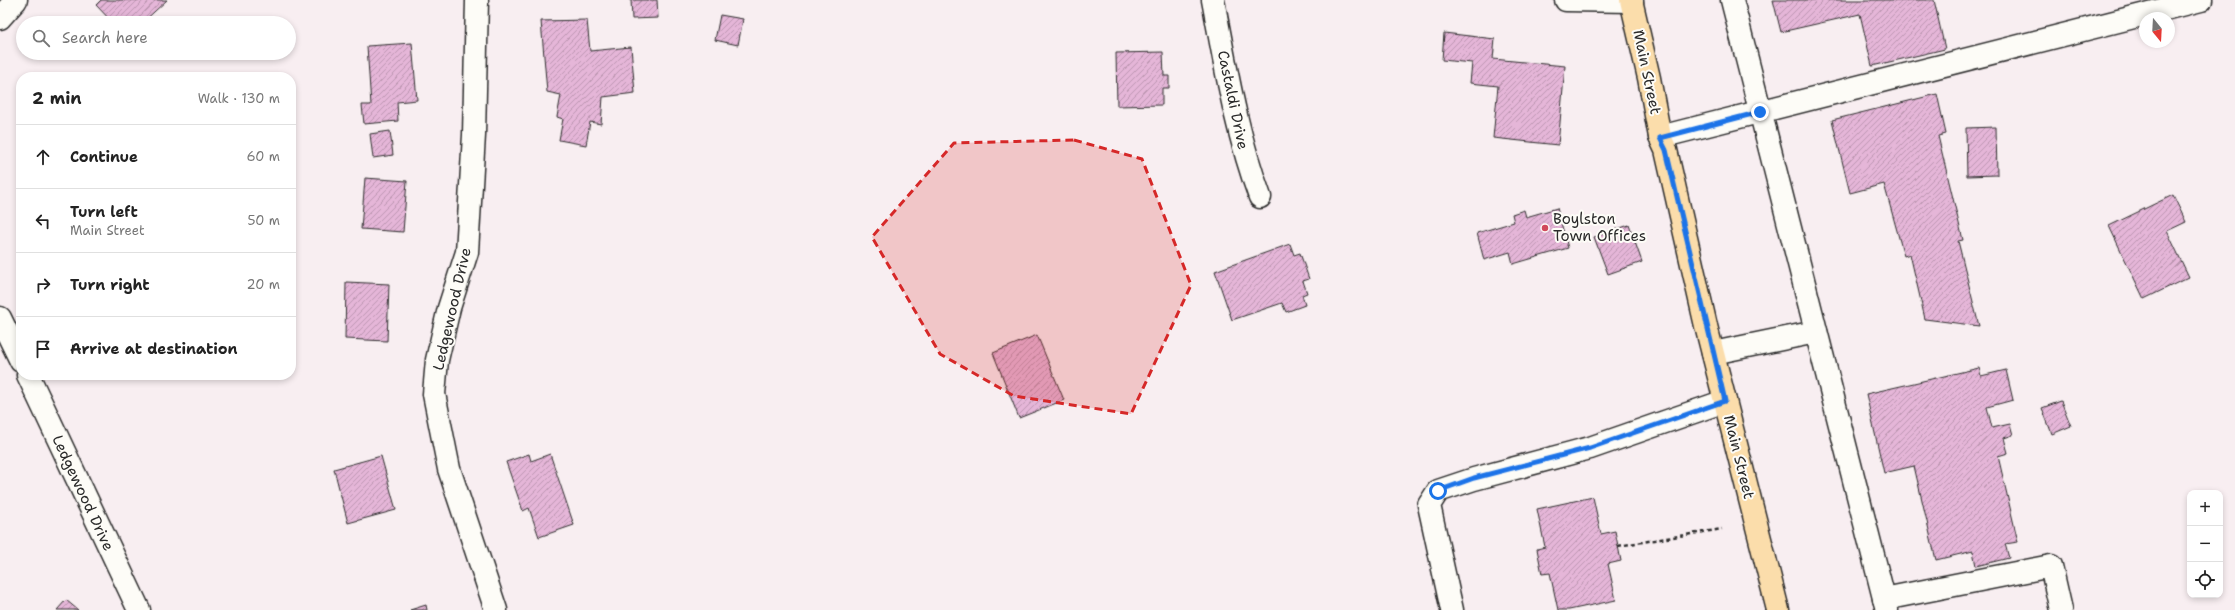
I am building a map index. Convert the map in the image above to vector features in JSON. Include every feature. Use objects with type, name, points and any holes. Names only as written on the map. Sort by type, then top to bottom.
[{"type":"main road","name":"Main Street","points":[[1632,0],[1650,78],[1660,138],[1666,150],[1713,353],[1778,610]]},
{"type":"street","points":[[0,18],[16,0]]},
{"type":"street","name":"Ledgewood Drive","points":[[477,0],[474,135],[467,252],[449,308],[437,360],[434,394],[449,469],[496,610]]},
{"type":"street","name":"Castaldi Drive","points":[[1213,0],[1233,108],[1245,157],[1260,197]]},
{"type":"street","points":[[1566,0],[1632,0]]},
{"type":"street","points":[[1732,0],[1886,605],[2051,566],[2061,610]]},
{"type":"street","points":[[1660,138],[2201,0]]},
{"type":"street","points":[[0,318],[16,351]]},
{"type":"street","points":[[1713,353],[1816,332]]},
{"type":"street","name":"Ledgewood Drive","points":[[30,380],[139,610]]},
{"type":"street","points":[[1452,610],[1429,506],[1438,491],[1474,478],[1590,448],[1725,401]]},
{"type":"path","points":[[1618,546],[1722,530]]},
{"type":"highlighted area","points":[[1074,140],[1142,159],[1191,285],[1131,414],[1014,396],[940,354],[872,237],[954,143]]},
{"type":"building","points":[[101,0],[167,0],[150,16],[106,16],[96,5]]},
{"type":"building","points":[[631,0],[657,0],[658,18],[632,19]]},
{"type":"building","points":[[1773,0],[1934,0],[1945,49],[1872,66],[1860,14],[1781,32]]},
{"type":"building","points":[[720,15],[743,19],[738,45],[715,40]]},
{"type":"building","points":[[587,20],[590,51],[631,47],[635,93],[603,97],[601,124],[590,122],[586,145],[559,140],[563,119],[557,117],[561,95],[547,92],[541,21]]},
{"type":"building","points":[[1444,33],[1495,39],[1493,59],[1565,66],[1558,145],[1493,138],[1498,86],[1470,83],[1472,63],[1442,60]]},
{"type":"building","points":[[412,43],[417,100],[397,102],[398,121],[364,124],[362,105],[371,105],[367,46]]},
{"type":"building","points":[[1163,52],[1164,76],[1169,76],[1169,88],[1162,88],[1162,105],[1117,106],[1116,53]]},
{"type":"building","points":[[1937,94],[1946,134],[1938,136],[1963,240],[1958,241],[1979,326],[1925,319],[1910,254],[1904,256],[1884,184],[1850,193],[1832,120]]},
{"type":"building","points":[[1996,127],[1997,175],[1967,176],[1966,128]]},
{"type":"building","points":[[390,131],[393,155],[373,158],[370,134]]},
{"type":"building","points":[[365,178],[407,181],[403,232],[361,229]]},
{"type":"building","points":[[2173,195],[2186,222],[2167,231],[2189,277],[2144,299],[2109,226]]},
{"type":"building","points":[[1557,208],[1568,248],[1513,264],[1510,252],[1484,260],[1477,233],[1514,222],[1512,214],[1524,210],[1526,217]]},
{"type":"building","points":[[1629,225],[1642,262],[1608,274],[1594,237]]},
{"type":"building","points":[[1290,244],[1294,255],[1300,253],[1309,279],[1303,281],[1307,293],[1302,295],[1305,305],[1286,312],[1282,303],[1232,320],[1215,271]]},
{"type":"building","points":[[346,282],[389,284],[387,341],[345,339]]},
{"type":"building","points":[[1037,335],[1064,400],[1019,418],[993,353]]},
{"type":"building","points":[[1979,368],[1981,376],[2006,370],[2013,400],[1987,407],[1992,428],[2010,424],[2013,435],[2004,438],[2008,453],[1998,456],[2018,542],[2005,544],[2009,558],[1976,566],[1973,551],[1936,560],[1914,466],[1884,473],[1866,394]]},
{"type":"building","points":[[2061,401],[2071,426],[2052,434],[2042,408]]},
{"type":"building","points":[[529,454],[531,461],[550,454],[574,525],[539,537],[529,508],[523,511],[506,462]]},
{"type":"building","points":[[381,456],[396,510],[348,523],[334,469]]},
{"type":"building","points":[[1593,497],[1601,534],[1615,531],[1621,561],[1608,564],[1616,600],[1569,610],[1558,610],[1550,573],[1542,574],[1537,549],[1545,547],[1537,509]]},
{"type":"building","points":[[66,600],[78,610],[57,610]]},
{"type":"building","points":[[426,605],[427,610],[410,610]]},
{"type":"place","name":"Boylston Town Offices","points":[[1545,228]]},
{"type":"route","points":[[1438,491],[1474,478],[1590,448],[1725,401],[1706,326],[1666,150],[1660,138],[1760,112]]}]
